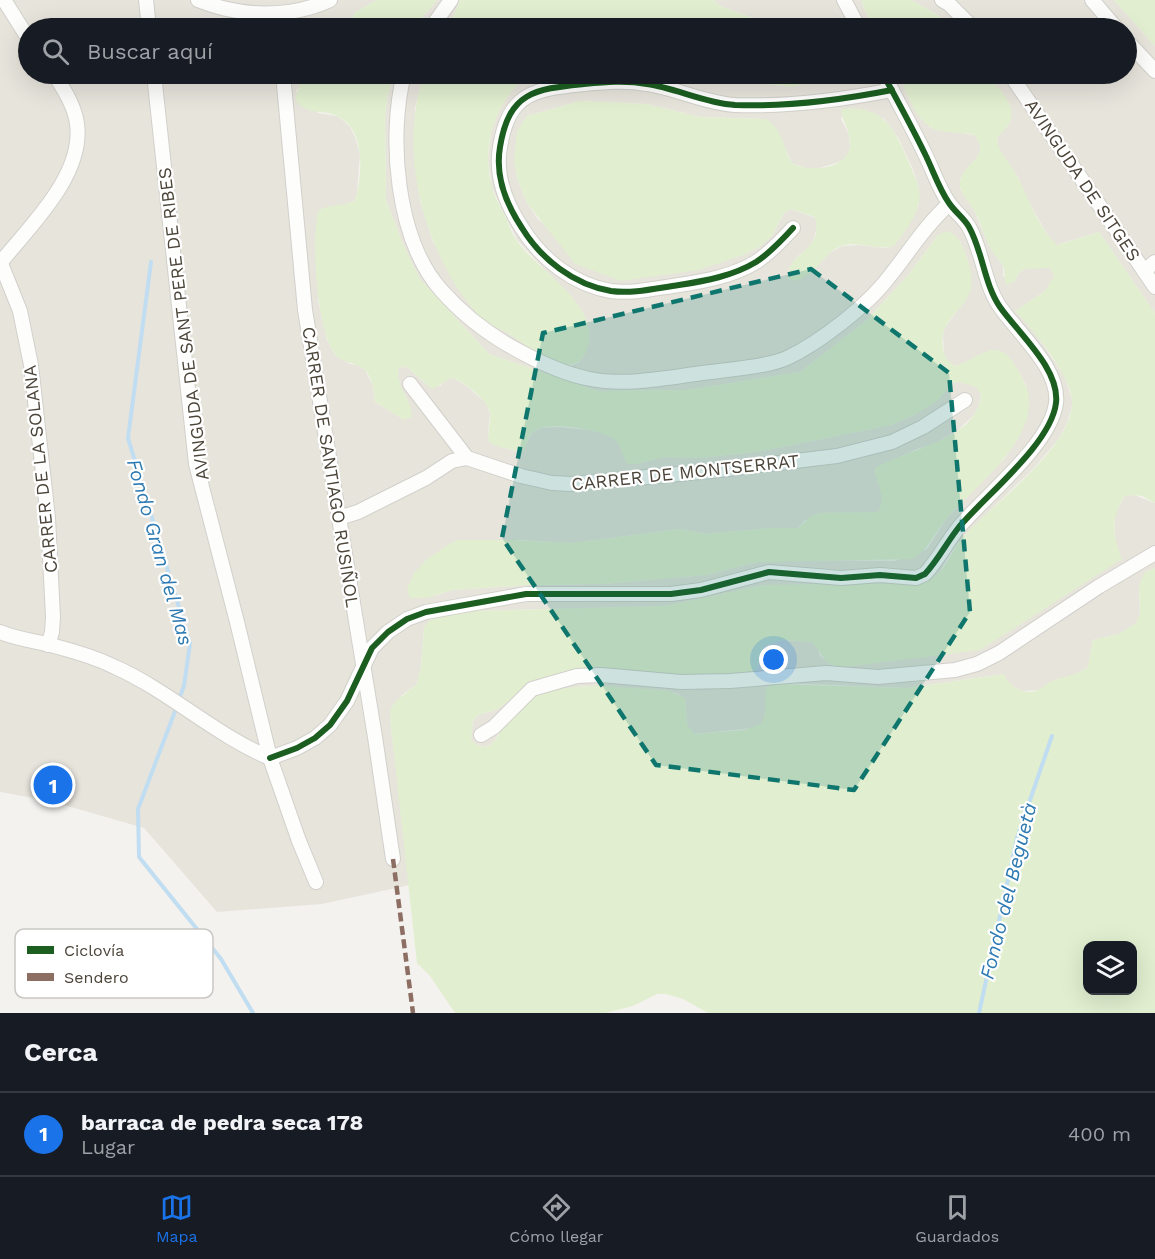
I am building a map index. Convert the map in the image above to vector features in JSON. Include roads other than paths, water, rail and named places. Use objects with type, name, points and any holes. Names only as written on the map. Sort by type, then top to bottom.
[{"type":"street","points":[[4,0],[18,22]]},
{"type":"street","points":[[146,0],[148,18]]},
{"type":"street","points":[[198,0],[253,13],[278,14],[303,10],[330,0]]},
{"type":"street","points":[[438,18],[451,0]]},
{"type":"street","points":[[844,0],[854,18]]},
{"type":"street","points":[[1092,0],[1107,18]]},
{"type":"street","points":[[947,1],[963,18]]},
{"type":"street","points":[[278,14],[279,18]]},
{"type":"street","points":[[1137,52],[1155,71]]},
{"type":"street","points":[[0,262],[44,209],[72,168],[77,142],[77,123],[60,84]]},
{"type":"street","name":"AVINGUDA DE SANT PERE DE RIBES","points":[[155,84],[196,464],[270,758],[316,882]]},
{"type":"street","name":"CARRER DE SANTIAGO RUSIÑOL","points":[[284,84],[305,310],[393,859]]},
{"type":"street","points":[[402,84],[396,125],[396,166],[410,228],[422,260],[440,289],[475,323],[496,338],[548,366],[590,379],[638,380],[784,360],[803,350],[837,325],[872,295],[889,277],[933,218],[949,204]]},
{"type":"street","points":[[593,84],[547,88],[536,91],[518,104],[510,116],[501,139],[499,154],[502,186],[510,209],[529,239],[568,276],[590,286],[613,291],[644,290],[707,280],[738,271],[757,261],[793,228]]},
{"type":"street","points":[[649,84],[731,105],[772,105],[854,97],[892,90]]},
{"type":"street","points":[[0,632],[20,640],[48,645],[116,667],[185,708],[242,746],[270,758],[297,748],[315,738],[330,725],[347,701],[372,648],[388,632],[407,619],[426,612],[505,597],[559,593],[671,594],[701,590],[770,572],[840,578],[880,575],[916,578],[925,574],[957,529],[1021,464],[1046,429],[1054,414],[1056,390],[1043,360],[998,305],[980,250],[969,226],[949,204],[889,84]]},
{"type":"street","name":"AVINGUDA DE SITGES","points":[[1017,84],[1109,216],[1155,287]]},
{"type":"street","name":"CARRER DE LA SOLANA","points":[[0,262],[20,311],[31,365],[40,429],[48,518],[53,616],[48,645]]},
{"type":"street","points":[[1143,271],[1155,262]]},
{"type":"street","points":[[339,518],[358,512],[426,478],[452,461],[467,458],[410,384]]},
{"type":"street","name":"CARRER DE MONTSERRAT","points":[[467,458],[521,476],[552,483],[572,484],[770,465],[837,456],[891,442],[923,427],[965,400]]},
{"type":"street","points":[[481,735],[494,727],[532,689],[577,676],[601,675],[681,682],[729,681],[825,673],[878,677],[955,670],[977,664],[999,653],[1098,587],[1155,553]]},
{"type":"waterway","name":"Fondo Gran del Mas","points":[[151,262],[128,438],[190,644],[184,686],[179,699]]},
{"type":"waterway","name":"Fondo Gran del Mas","points":[[177,706],[138,809],[139,857],[197,929]]},
{"type":"waterway","name":"Fondo del Beguetà","points":[[979,1013],[1017,838],[1052,736]]},
{"type":"waterway","name":"Fondo Gran del Mas","points":[[213,949],[253,1013]]},
{"type":"place","name":"barraca de pedra seca 178","points":[[53,785]]}]
